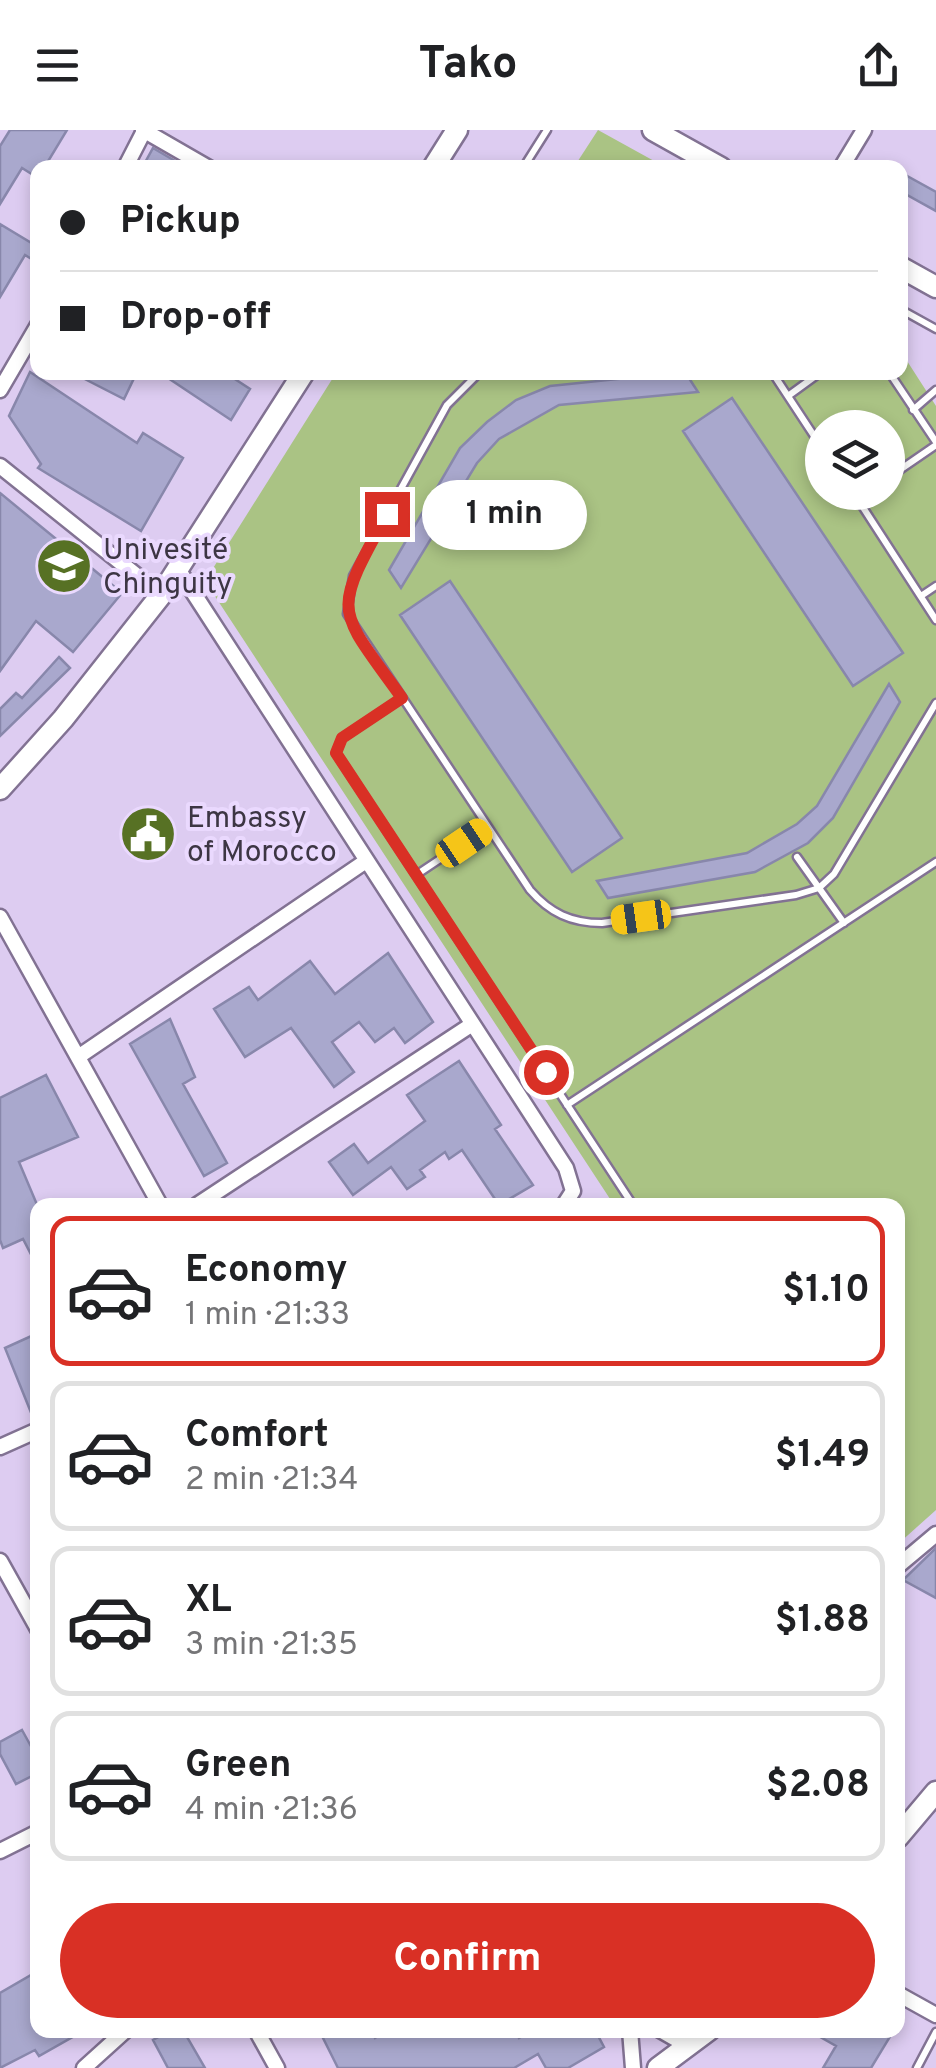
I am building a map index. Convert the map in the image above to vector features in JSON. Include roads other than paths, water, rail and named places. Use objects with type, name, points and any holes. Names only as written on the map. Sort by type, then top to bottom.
[{"type":"street","points":[[129,160],[144,130],[195,160]]},
{"type":"street","points":[[438,160],[456,130]]},
{"type":"street","points":[[653,130],[707,160]]},
{"type":"street","points":[[846,160],[864,130]]},
{"type":"street","points":[[908,271],[936,287]]},
{"type":"street","points":[[0,390],[30,339]]},
{"type":"street","points":[[0,789],[63,719],[161,595],[299,380]]},
{"type":"street","points":[[0,466],[161,595]]},
{"type":"street","points":[[178,569],[572,1179],[574,1191],[569,1198]]},
{"type":"street","points":[[78,1057],[366,861]]},
{"type":"street","points":[[0,917],[156,1198]]},
{"type":"street","points":[[208,1198],[470,1025]]},
{"type":"street","points":[[0,1447],[30,1434]]},
{"type":"street","points":[[905,1560],[936,1534]]},
{"type":"street","points":[[0,1561],[30,1614]]},
{"type":"street","points":[[905,1829],[936,1792]]},
{"type":"street","points":[[0,1850],[30,1836]]},
{"type":"street","points":[[905,1998],[936,2015]]},
{"type":"street","points":[[84,2068],[117,2038]]},
{"type":"street","points":[[260,2038],[277,2068]]},
{"type":"street","points":[[631,2038],[633,2068]]},
{"type":"street","points":[[674,2038],[688,2046]]},
{"type":"street","points":[[658,2068],[698,2038]]},
{"type":"lane","points":[[528,160],[547,130]]},
{"type":"lane","points":[[908,313],[936,329]]},
{"type":"lane","points":[[469,380],[447,405],[348,588],[352,627],[541,902],[570,920],[586,923],[796,895],[819,888],[834,874],[936,703]]},
{"type":"lane","points":[[777,380],[805,422]]},
{"type":"lane","points":[[788,396],[810,380]]},
{"type":"lane","points":[[894,380],[936,443],[905,466]]},
{"type":"lane","points":[[913,410],[936,390]]},
{"type":"lane","points":[[864,510],[936,620]]},
{"type":"lane","points":[[921,596],[936,586]]},
{"type":"lane","points":[[402,698],[342,738],[336,753],[628,1198]]},
{"type":"lane","points":[[416,876],[488,827]]},
{"type":"lane","points":[[797,857],[844,923]]},
{"type":"lane","points":[[567,1105],[936,862]]},
{"type":"lane","points":[[918,2068],[936,2032]]},
{"type":"place","name":"Univesité Chinguity","points":[[64,566]]},
{"type":"place","name":"Embassy of Morocco","points":[[148,834]]}]
